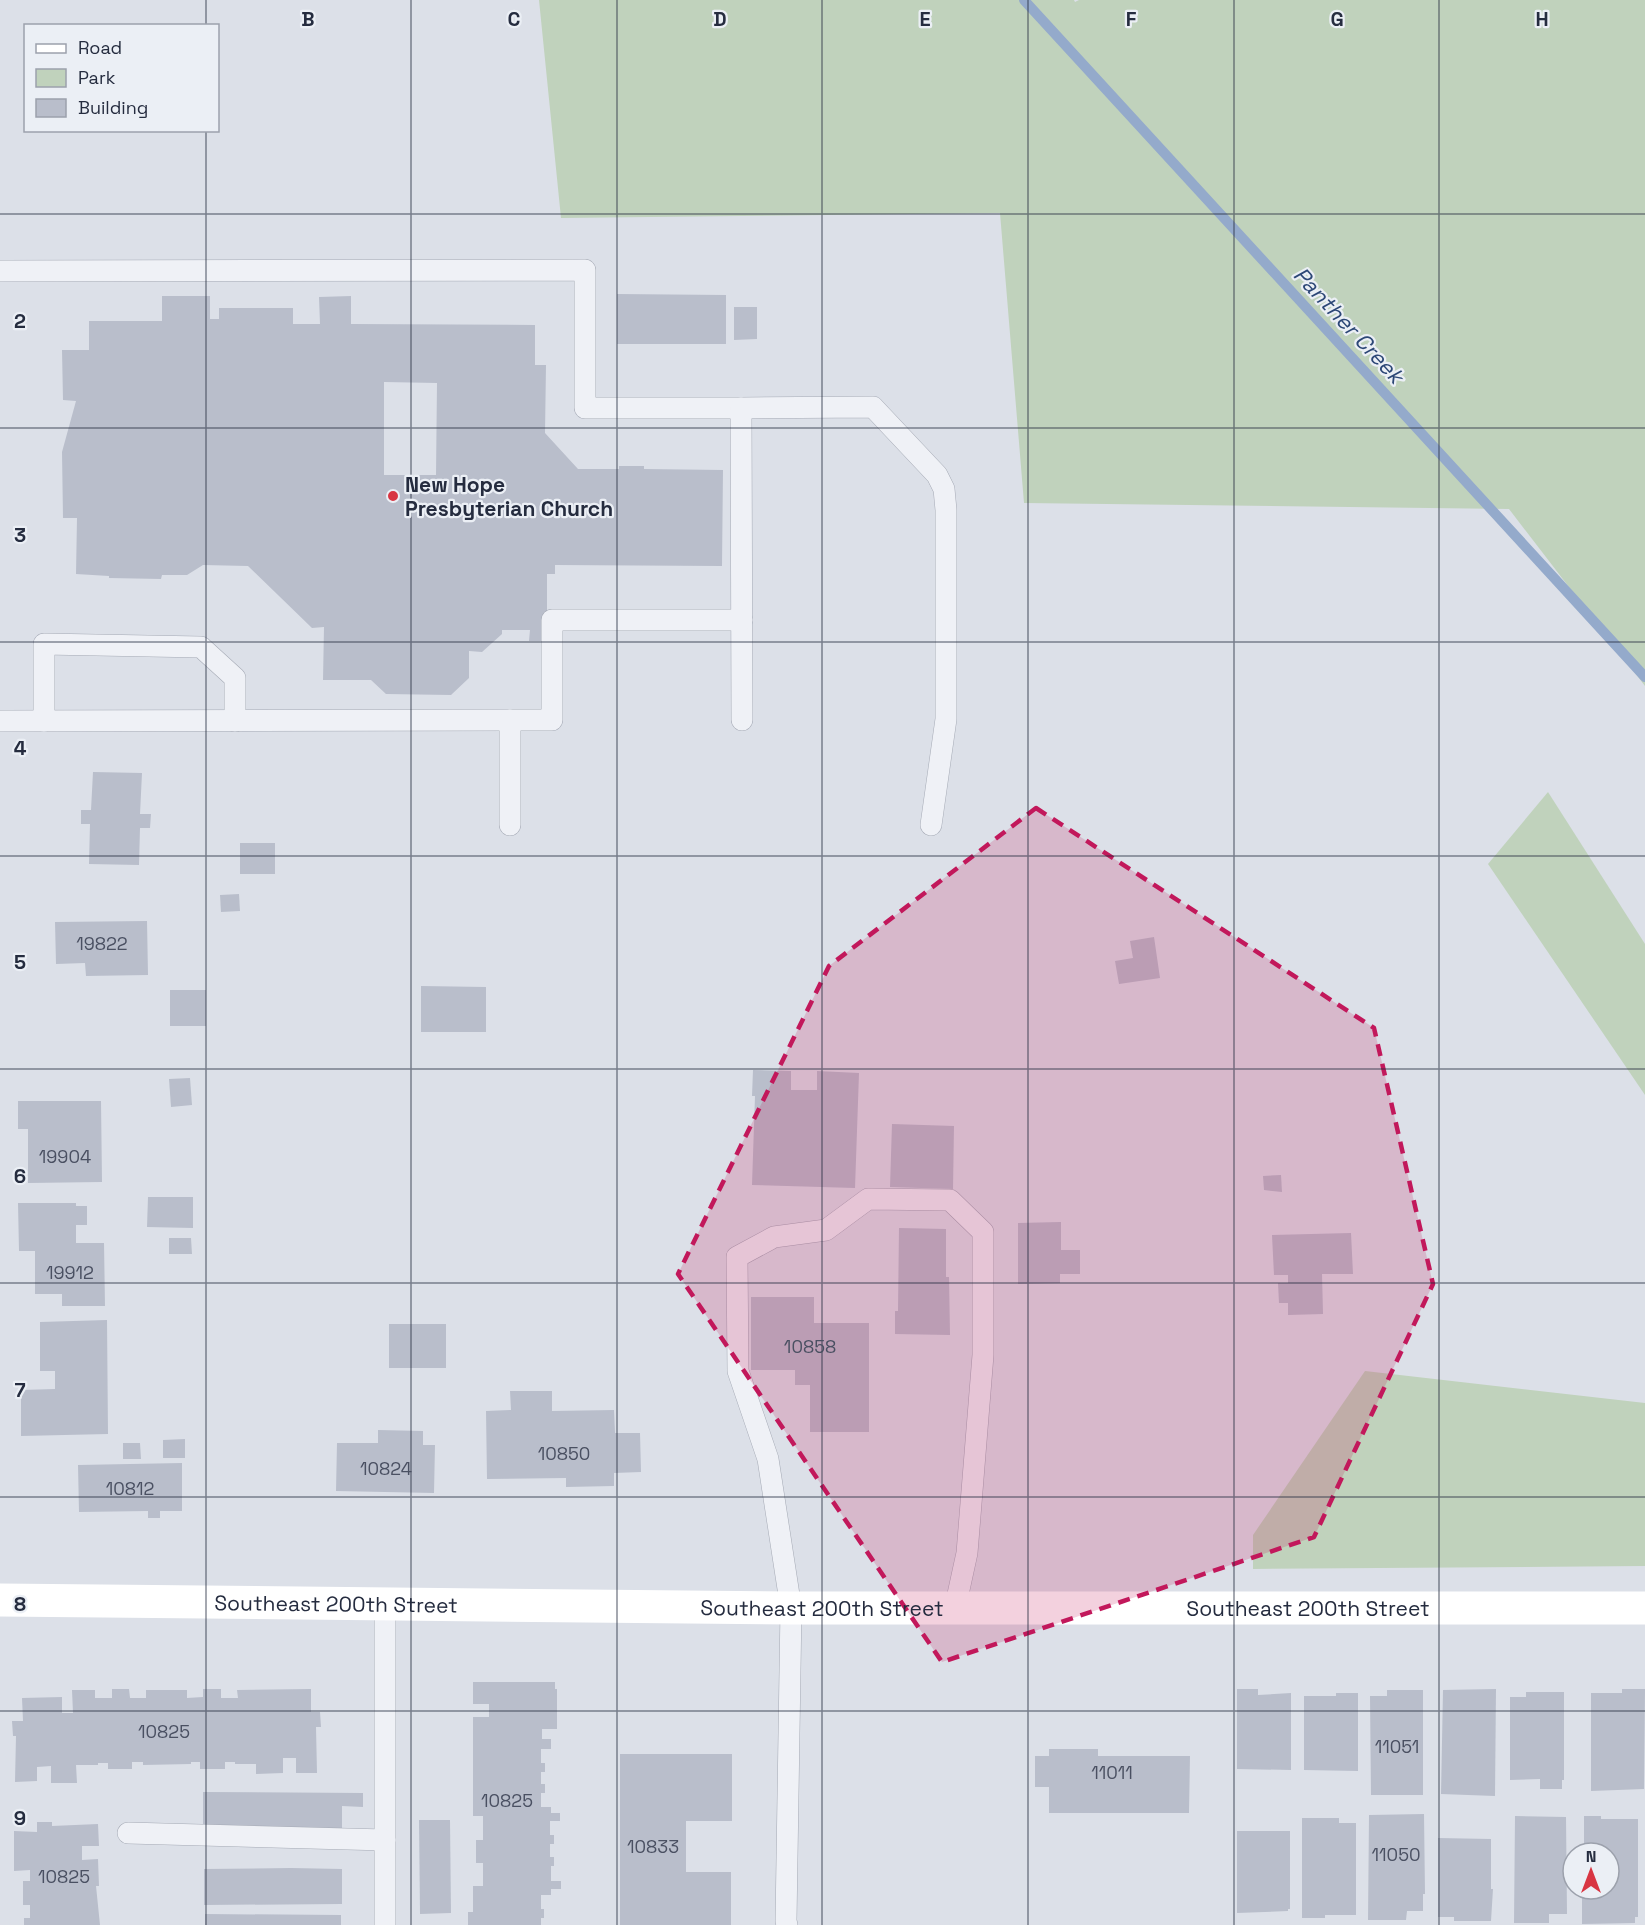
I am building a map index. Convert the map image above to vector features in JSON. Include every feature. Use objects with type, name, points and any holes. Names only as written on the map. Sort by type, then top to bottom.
[{"type":"street","name":"Southeast 200th Street","points":[[0,1600],[791,1608],[1645,1608]]},
{"type":"lane","points":[[0,271],[585,270],[585,408],[873,407],[937,475],[944,489],[946,510],[946,719],[931,825]]},
{"type":"lane","points":[[741,408],[742,720]]},
{"type":"lane","points":[[0,721],[552,720],[552,620],[742,620]]},
{"type":"lane","points":[[44,721],[44,644],[201,647],[235,678],[235,721]]},
{"type":"lane","points":[[510,720],[510,825]]},
{"type":"lane","points":[[787,1925],[791,1608],[768,1459],[738,1371],[737,1257],[774,1237],[826,1230],[868,1199],[950,1200],[983,1232],[983,1355],[967,1553],[956,1608]]},
{"type":"lane","points":[[385,1604],[385,1925]]},
{"type":"lane","points":[[128,1833],[385,1840]]},
{"type":"highlighted area","points":[[1036,808],[1374,1028],[1433,1284],[1314,1537],[942,1662],[678,1274],[829,966]]},
{"type":"green space","points":[[539,0],[1074,0],[1075,2],[1079,0],[1645,0],[1645,686],[1509,509],[1024,503],[1000,213],[561,218]]},
{"type":"green space","points":[[1548,792],[1645,944],[1645,1095],[1488,864]]},
{"type":"green space","points":[[1365,1371],[1645,1403],[1645,1566],[1253,1569],[1253,1535]]},
{"type":"building","points":[[617,294],[726,295],[726,344],[617,344]]},
{"type":"building","name":"New Hope Presbyterian Church","points":[[162,296],[210,296],[210,319],[219,319],[219,308],[293,308],[293,324],[320,324],[319,297],[351,296],[351,324],[535,325],[535,365],[546,365],[545,433],[578,469],[619,469],[619,466],[644,466],[644,469],[723,470],[722,566],[555,565],[555,574],[547,574],[547,641],[529,641],[530,630],[502,630],[502,634],[482,652],[469,651],[469,678],[451,695],[386,694],[371,680],[323,680],[324,627],[312,628],[248,566],[203,565],[187,575],[162,575],[161,579],[109,578],[109,576],[76,574],[77,518],[63,518],[62,452],[76,401],[63,400],[62,350],[89,350],[89,321],[162,321]],"holes":[[[384,382],[437,383],[436,475],[384,475]]]},
{"type":"building","points":[[734,307],[757,307],[757,339],[734,340]]},
{"type":"building","points":[[93,772],[142,773],[140,814],[151,814],[150,828],[140,828],[139,865],[89,864],[90,824],[81,824],[81,810],[91,810]]},
{"type":"building","points":[[240,843],[275,843],[275,874],[240,874]]},
{"type":"building","points":[[239,894],[240,911],[221,912],[220,895]]},
{"type":"building","points":[[147,921],[148,975],[86,976],[85,963],[56,964],[55,922]]},
{"type":"building","points":[[1154,937],[1160,978],[1119,984],[1115,961],[1133,958],[1130,941]]},
{"type":"building","points":[[421,986],[486,987],[486,1032],[421,1032]]},
{"type":"building","points":[[170,990],[206,990],[206,1026],[170,1026]]},
{"type":"building","points":[[753,1070],[791,1071],[791,1090],[817,1090],[817,1071],[859,1073],[855,1188],[752,1185],[755,1096],[752,1096]]},
{"type":"building","points":[[190,1078],[192,1105],[171,1107],[169,1079]]},
{"type":"building","points":[[18,1101],[101,1101],[102,1182],[28,1183],[28,1129],[18,1129]]},
{"type":"building","points":[[892,1124],[954,1126],[953,1189],[890,1187]]},
{"type":"building","points":[[1281,1175],[1282,1192],[1264,1190],[1263,1176]]},
{"type":"building","points":[[148,1197],[193,1197],[193,1228],[147,1227]]},
{"type":"building","points":[[18,1203],[76,1203],[76,1206],[87,1206],[87,1225],[76,1225],[76,1243],[104,1243],[105,1306],[62,1306],[62,1294],[35,1294],[35,1251],[19,1251]]},
{"type":"building","points":[[1061,1222],[1061,1250],[1080,1250],[1080,1274],[1060,1274],[1060,1283],[1018,1284],[1018,1223]]},
{"type":"building","points":[[899,1228],[946,1229],[946,1277],[949,1277],[950,1335],[895,1334],[895,1311],[898,1311]]},
{"type":"building","points":[[1351,1233],[1353,1274],[1322,1274],[1323,1314],[1288,1315],[1288,1303],[1279,1303],[1278,1283],[1288,1283],[1288,1275],[1274,1275],[1272,1235]]},
{"type":"building","points":[[169,1238],[191,1238],[192,1254],[169,1254]]},
{"type":"building","points":[[751,1297],[814,1297],[814,1323],[869,1323],[869,1432],[810,1432],[810,1385],[795,1385],[795,1370],[751,1370]]},
{"type":"building","points":[[107,1320],[108,1434],[21,1436],[21,1390],[55,1389],[55,1371],[40,1371],[40,1322]]},
{"type":"building","points":[[389,1324],[446,1324],[446,1368],[389,1368]]},
{"type":"building","points":[[510,1391],[552,1391],[552,1411],[614,1410],[615,1433],[640,1433],[641,1472],[614,1473],[614,1486],[566,1487],[566,1478],[487,1479],[486,1411],[511,1410]]},
{"type":"building","points":[[378,1430],[423,1431],[423,1445],[435,1445],[434,1493],[336,1491],[337,1443],[378,1443]]},
{"type":"building","points":[[185,1439],[185,1458],[163,1458],[163,1440]]},
{"type":"building","points":[[123,1443],[140,1443],[141,1459],[123,1459]]},
{"type":"building","points":[[182,1463],[182,1511],[160,1511],[160,1518],[148,1518],[148,1511],[79,1512],[78,1465]]},
{"type":"building","points":[[473,1682],[555,1682],[555,1689],[557,1689],[557,1729],[542,1729],[542,1739],[551,1739],[551,1749],[541,1749],[541,1763],[545,1763],[545,1772],[541,1772],[541,1784],[545,1784],[545,1793],[541,1793],[541,1807],[551,1807],[551,1813],[560,1813],[560,1821],[550,1821],[550,1835],[554,1835],[554,1844],[550,1844],[550,1857],[554,1857],[554,1866],[551,1866],[551,1881],[561,1881],[561,1889],[551,1889],[551,1895],[541,1895],[541,1909],[544,1909],[544,1918],[541,1918],[541,1925],[468,1925],[468,1912],[473,1912],[473,1886],[483,1886],[483,1863],[476,1863],[476,1840],[483,1840],[483,1816],[473,1816],[473,1717],[489,1717],[489,1704],[473,1704]]},
{"type":"building","points":[[112,1689],[129,1689],[130,1698],[146,1698],[146,1690],[187,1690],[187,1698],[203,1697],[203,1689],[221,1689],[221,1698],[238,1698],[237,1690],[311,1689],[311,1712],[320,1712],[321,1727],[316,1727],[317,1773],[296,1773],[296,1758],[283,1758],[283,1773],[256,1774],[256,1764],[235,1764],[235,1762],[225,1762],[225,1769],[200,1769],[200,1762],[143,1765],[143,1762],[132,1762],[132,1769],[108,1769],[108,1763],[98,1763],[98,1765],[76,1765],[77,1783],[51,1783],[51,1766],[37,1767],[37,1781],[15,1782],[16,1736],[13,1736],[12,1721],[23,1721],[22,1698],[62,1697],[62,1713],[73,1713],[72,1690],[95,1690],[95,1698],[112,1698]]},
{"type":"building","points":[[1237,1689],[1258,1689],[1258,1695],[1291,1693],[1291,1770],[1237,1769]]},
{"type":"building","points":[[1496,1689],[1495,1796],[1441,1794],[1443,1690]]},
{"type":"building","points":[[1622,1689],[1645,1689],[1644,1789],[1591,1791],[1591,1693],[1622,1693]]},
{"type":"building","points":[[1387,1690],[1423,1690],[1423,1795],[1371,1795],[1370,1696],[1387,1696]]},
{"type":"building","points":[[1526,1692],[1564,1692],[1564,1780],[1562,1780],[1562,1789],[1540,1789],[1540,1779],[1510,1780],[1510,1697],[1526,1697]]},
{"type":"building","points":[[1336,1693],[1358,1693],[1358,1771],[1304,1770],[1304,1696],[1336,1696]]},
{"type":"building","points":[[1049,1749],[1098,1749],[1098,1756],[1190,1756],[1189,1813],[1049,1813],[1049,1787],[1035,1787],[1035,1756],[1049,1756]]},
{"type":"building","points":[[620,1754],[732,1754],[732,1821],[686,1821],[686,1872],[731,1872],[731,1925],[620,1925]]},
{"type":"building","points":[[203,1792],[363,1793],[363,1807],[342,1806],[342,1829],[203,1828]]},
{"type":"building","points":[[1424,1814],[1425,1894],[1423,1894],[1423,1911],[1407,1911],[1406,1920],[1368,1920],[1369,1815]]},
{"type":"building","points":[[1515,1816],[1566,1817],[1566,1841],[1561,1841],[1561,1901],[1567,1901],[1567,1914],[1549,1914],[1549,1923],[1514,1923]]},
{"type":"building","points":[[1584,1816],[1601,1816],[1601,1819],[1638,1819],[1638,1917],[1635,1917],[1635,1923],[1582,1924],[1582,1901],[1621,1901],[1621,1841],[1584,1841]]},
{"type":"building","points":[[1302,1818],[1339,1818],[1339,1823],[1356,1823],[1356,1915],[1302,1918]]},
{"type":"building","points":[[419,1820],[450,1820],[451,1913],[420,1914]]},
{"type":"building","points":[[37,1822],[52,1822],[52,1826],[98,1824],[99,1846],[82,1846],[82,1860],[98,1859],[99,1886],[96,1886],[100,1925],[24,1925],[24,1918],[30,1918],[30,1905],[23,1905],[23,1881],[30,1881],[30,1870],[14,1871],[14,1831],[37,1832]]},
{"type":"building","points":[[1237,1831],[1290,1831],[1290,1909],[1288,1911],[1237,1913]]},
{"type":"building","points":[[1438,1838],[1491,1839],[1491,1889],[1493,1889],[1491,1921],[1454,1921],[1454,1917],[1438,1917]]},
{"type":"building","points":[[204,1869],[342,1869],[342,1904],[204,1905]]},
{"type":"building","points":[[205,1914],[341,1915],[341,1925],[205,1925]]},
{"type":"waterway","name":"Panther Creek","points":[[1024,0],[1645,677]]},
{"type":"place","name":"New Hope Presbyterian Church","points":[[393,496]]}]
